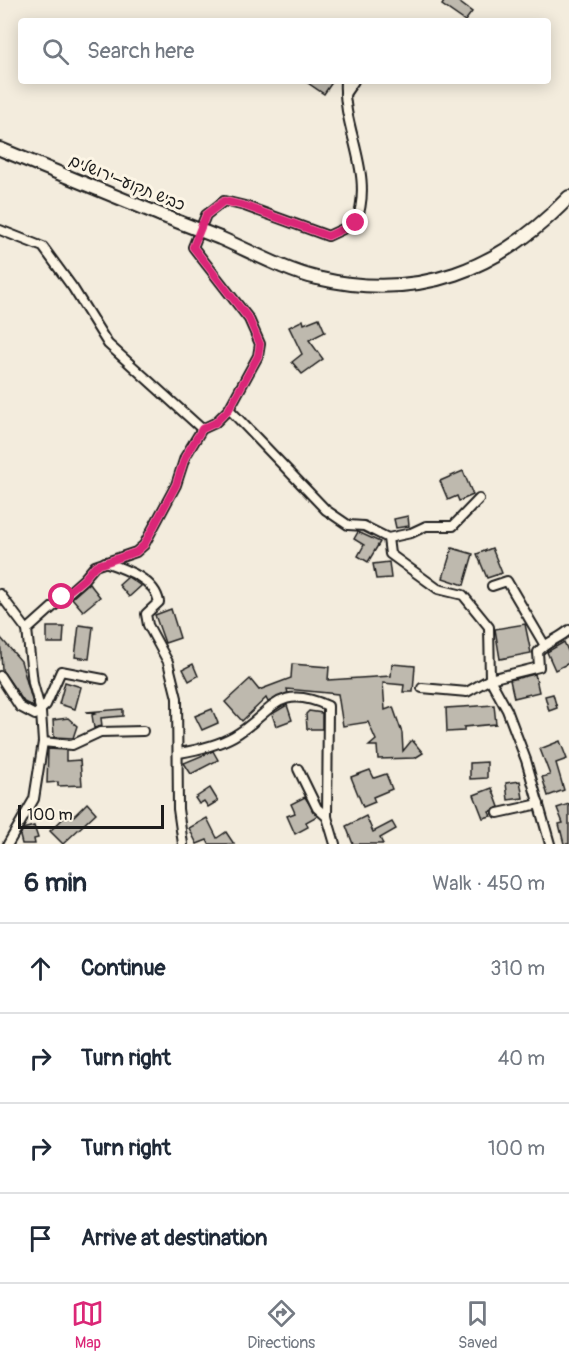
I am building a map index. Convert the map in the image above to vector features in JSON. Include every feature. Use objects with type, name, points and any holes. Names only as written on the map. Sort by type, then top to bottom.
[{"type":"main road","name":"כביש תקוע–ירושלים","points":[[0,149],[316,278],[372,286],[424,283],[470,270],[511,249],[544,223],[569,197]]},
{"type":"street","points":[[27,630],[84,579],[95,566],[136,552],[144,545],[176,485],[185,457],[202,429],[215,423],[229,409],[258,356],[260,344],[241,305],[193,247],[206,215],[224,201],[245,206],[328,236],[356,223],[363,204],[359,159],[344,95],[345,84]]},
{"type":"street","points":[[344,95],[352,84]]},
{"type":"street","points":[[0,230],[43,248],[73,288],[108,344],[202,429]]},
{"type":"street","points":[[229,409],[326,510],[348,525],[364,526],[388,538],[411,533],[426,526],[453,526],[479,499]]},
{"type":"street","points":[[388,538],[390,554],[438,589],[463,595],[489,627],[490,679],[507,710],[526,760],[549,844]]},
{"type":"street","points":[[105,562],[140,577],[150,584],[158,596],[159,602],[146,614],[147,625],[168,662],[177,698],[178,809],[183,844]]},
{"type":"street","points":[[492,586],[507,581],[544,644]]},
{"type":"street","points":[[0,594],[27,630],[33,683],[41,712],[43,742],[34,799],[8,844]]},
{"type":"street","points":[[422,688],[467,692],[490,679],[539,667],[538,652],[544,644],[562,637],[569,630]]},
{"type":"street","points":[[0,676],[20,707],[35,715],[41,712],[61,671],[103,680]]},
{"type":"street","points":[[179,753],[233,736],[277,702],[304,696],[328,706],[327,817],[335,844]]},
{"type":"street","points":[[43,742],[72,745],[100,732],[143,731]]},
{"type":"street","points":[[298,769],[317,808],[327,817]]},
{"type":"street","points":[[498,813],[539,804]]},
{"type":"building","points":[[445,0],[456,0],[472,12],[467,18],[461,18],[442,5]]},
{"type":"building","points":[[309,84],[331,84],[324,94]]},
{"type":"building","points":[[319,318],[325,332],[309,340],[323,359],[302,374],[292,362],[302,354],[289,327],[303,320],[304,324]]},
{"type":"building","points":[[463,471],[473,495],[459,501],[457,496],[448,500],[440,481]]},
{"type":"building","points":[[408,516],[409,526],[396,528],[394,519]]},
{"type":"building","points":[[358,532],[380,542],[368,562],[358,556],[364,545],[354,539]]},
{"type":"building","points":[[452,548],[473,554],[464,585],[443,578]]},
{"type":"building","points":[[492,548],[502,573],[487,578],[477,554]]},
{"type":"building","points":[[389,562],[391,578],[376,579],[373,564]]},
{"type":"building","points":[[128,577],[141,586],[129,597],[119,585]]},
{"type":"building","points":[[89,583],[100,597],[83,611],[72,598]]},
{"type":"building","points":[[171,609],[180,638],[165,643],[155,615]]},
{"type":"building","points":[[525,624],[531,653],[500,659],[495,629]]},
{"type":"building","points":[[79,625],[93,627],[89,659],[75,657]]},
{"type":"building","points":[[47,627],[64,627],[63,643],[47,643]]},
{"type":"building","points":[[0,637],[21,661],[34,707],[24,702],[2,670]]},
{"type":"building","points":[[564,642],[569,653],[569,663],[555,670],[547,652]]},
{"type":"building","points":[[193,664],[198,676],[189,681],[183,669]]},
{"type":"building","points":[[292,664],[329,667],[328,680],[391,676],[392,664],[415,666],[413,692],[403,692],[404,685],[383,683],[385,710],[393,707],[402,733],[403,751],[412,740],[423,753],[415,758],[378,759],[377,746],[369,746],[376,740],[368,722],[343,726],[338,694],[287,689],[288,693],[268,702],[266,698],[242,721],[225,702],[250,679],[259,690],[291,678]]},
{"type":"building","points":[[535,674],[539,692],[514,698],[510,680]]},
{"type":"building","points":[[65,682],[81,687],[75,709],[59,704]]},
{"type":"building","points":[[553,694],[557,708],[549,711],[545,696]]},
{"type":"building","points":[[287,705],[292,720],[276,726],[272,714]]},
{"type":"building","points":[[494,705],[496,724],[464,727],[464,731],[447,732],[446,708]]},
{"type":"building","points":[[123,709],[123,716],[101,718],[102,726],[94,728],[92,715],[95,714],[86,712]]},
{"type":"building","points":[[212,709],[218,723],[202,730],[195,716]]},
{"type":"building","points":[[309,711],[322,713],[322,729],[307,729],[306,714]]},
{"type":"building","points":[[68,718],[77,726],[73,738],[54,737],[53,720]]},
{"type":"building","points":[[560,741],[567,759],[556,763],[564,790],[548,796],[542,777],[550,775],[540,749]]},
{"type":"building","points":[[48,749],[66,750],[66,761],[80,760],[82,785],[58,786],[58,782],[47,783]]},
{"type":"building","points":[[213,751],[218,760],[191,774],[184,763]]},
{"type":"building","points":[[487,762],[487,778],[470,779],[470,763]]},
{"type":"building","points":[[370,770],[374,778],[386,774],[392,789],[373,797],[375,802],[363,807],[351,777]]},
{"type":"building","points":[[520,781],[523,798],[508,800],[506,783]]},
{"type":"building","points":[[210,788],[218,801],[208,807],[204,801],[199,804],[195,798]]},
{"type":"building","points":[[492,788],[499,807],[489,812],[491,816],[483,818],[474,795]]},
{"type":"building","points":[[305,797],[317,816],[306,822],[308,827],[295,834],[287,816],[295,813],[291,804]]},
{"type":"building","points":[[87,803],[96,813],[63,844],[50,831],[70,812],[74,816]]},
{"type":"building","points":[[569,804],[569,844],[564,844],[559,824],[563,823],[557,808]]},
{"type":"building","points":[[366,816],[373,832],[392,822],[396,829],[380,838],[383,844],[353,844],[346,826]]},
{"type":"building","points":[[207,818],[217,838],[226,832],[234,844],[209,844],[207,840],[197,844],[189,828]]},
{"type":"building","points":[[34,826],[38,838],[34,839],[35,844],[22,844],[20,836],[23,829]]},
{"type":"route","points":[[62,597],[84,579],[95,566],[136,552],[144,545],[155,529],[176,485],[185,457],[202,429],[215,423],[229,409],[258,356],[260,344],[241,305],[208,268],[193,247],[206,215],[224,201],[245,206],[328,236],[356,223]]}]
